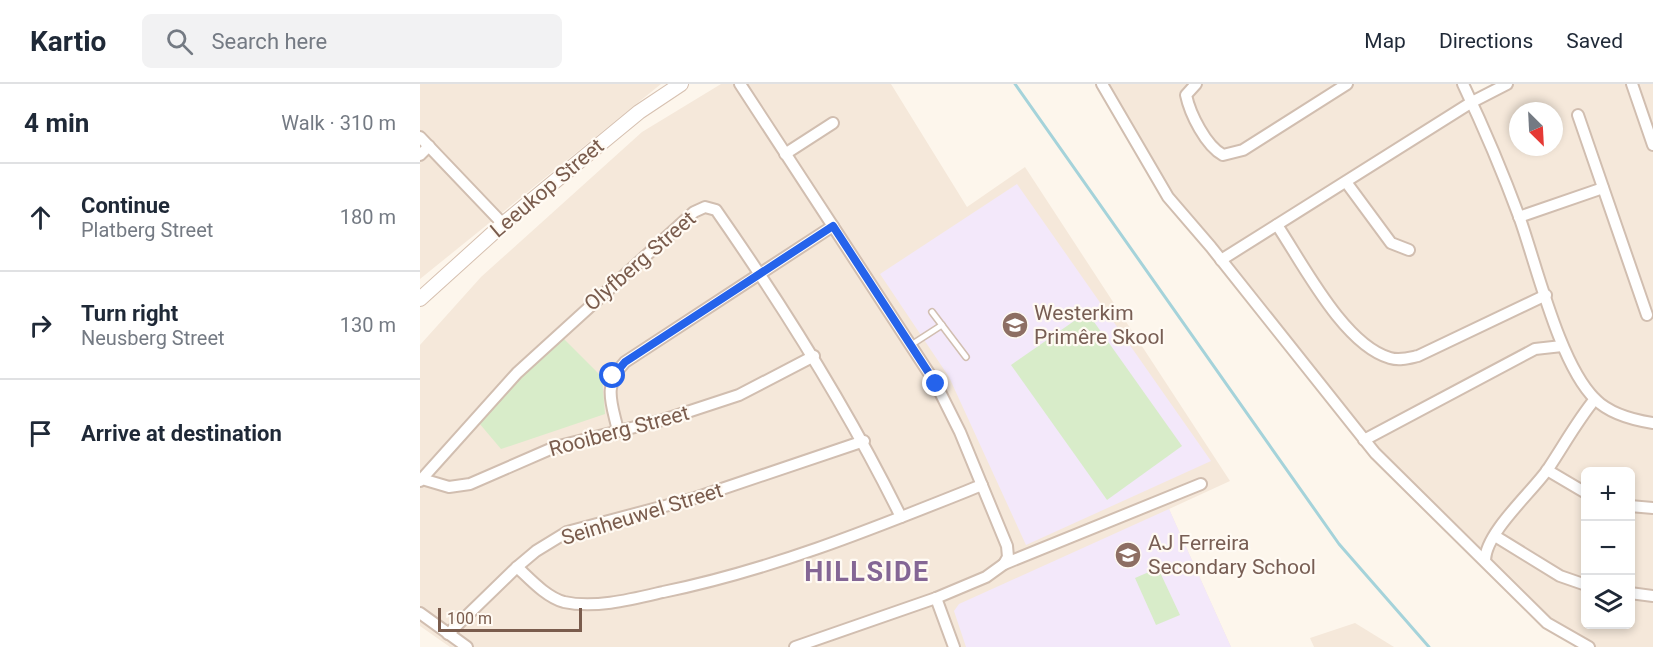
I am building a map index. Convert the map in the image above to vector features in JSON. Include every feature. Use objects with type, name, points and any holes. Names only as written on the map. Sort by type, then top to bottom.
[{"type":"street","name":"Leeukop Street","points":[[420,299],[503,224],[634,116],[681,84]]},
{"type":"street","points":[[740,84],[948,407],[1007,546],[1008,557],[1004,564]]},
{"type":"street","points":[[1102,84],[1168,197],[1364,440],[1547,623],[1589,647]]},
{"type":"street","points":[[1196,84],[1186,95],[1188,103],[1210,143],[1223,155],[1243,150],[1347,84]]},
{"type":"street","points":[[1463,84],[1519,217],[1562,346],[1595,399],[1620,415],[1653,423]]},
{"type":"street","points":[[1221,260],[1472,102],[1508,84]]},
{"type":"street","points":[[1632,84],[1653,145]]},
{"type":"street","points":[[1578,115],[1647,315]]},
{"type":"street","points":[[785,154],[833,123]]},
{"type":"street","points":[[420,137],[503,224]]},
{"type":"street","points":[[420,155],[429,146]]},
{"type":"street","points":[[1346,182],[1391,243],[1409,250]]},
{"type":"street","points":[[1519,217],[1603,188]]},
{"type":"street","name":"Olyfberg Street","points":[[421,480],[517,373],[599,296],[699,208],[716,210],[761,274],[814,356],[864,441],[901,517]]},
{"type":"street","points":[[1277,225],[1319,289],[1353,334],[1371,350],[1390,358],[1403,360],[1418,356],[1546,295]]},
{"type":"street","points":[[618,432],[610,385],[619,368],[833,226]]},
{"type":"street","points":[[1364,440],[1535,349],[1562,346]]},
{"type":"street","name":"Rooiberg Street","points":[[421,480],[449,487],[464,486],[555,447],[618,432],[739,395],[814,356]]},
{"type":"street","points":[[1485,560],[1485,553],[1495,536],[1547,470],[1575,423],[1595,399]]},
{"type":"street","name":"Seinheuwel Street","points":[[448,634],[517,567],[557,537],[578,528],[695,498],[864,441]]},
{"type":"street","points":[[1547,470],[1581,490]]},
{"type":"street","points":[[795,647],[936,598],[986,577],[1004,564],[1201,484]]},
{"type":"street","points":[[517,567],[544,591],[563,602],[620,600],[743,574],[982,485]]},
{"type":"street","points":[[1635,506],[1653,508]]},
{"type":"street","points":[[1495,536],[1560,576],[1581,583]]},
{"type":"street","points":[[1635,594],[1653,596]]},
{"type":"street","points":[[936,598],[954,647]]},
{"type":"street","points":[[420,613],[467,647]]},
{"type":"lane","points":[[932,312],[966,357]]},
{"type":"lane","points":[[910,345],[942,325]]},
{"type":"shaded area","points":[[420,84],[661,84],[420,279]]},
{"type":"shaded area","name":"HILLSIDE","points":[[721,84],[891,84],[967,207],[1025,167],[1230,481],[1169,509],[1231,647],[450,647],[420,626],[420,345],[481,277],[642,132]]},
{"type":"shaded area","points":[[1102,84],[1463,84],[1472,102],[1507,84],[1653,84],[1653,647],[1589,647],[1562,632],[1404,480],[1184,218]]},
{"type":"shaded area","name":"Westerkim Primêre Skool","points":[[1017,184],[1211,461],[1026,545],[949,377],[880,274]]},
{"type":"shaded area","name":"AJ Ferreira Secondary School","points":[[1169,509],[1231,647],[966,647],[954,611],[959,604]]},
{"type":"shaded area","points":[[1355,623],[1394,647],[1314,647],[1310,638]]},
{"type":"green space","points":[[1087,312],[1182,446],[1107,500],[1011,365]]},
{"type":"green space","points":[[561,336],[602,377],[605,414],[501,449],[479,423]]},
{"type":"green space","points":[[1158,568],[1180,615],[1156,625],[1135,578]]},
{"type":"waterway","points":[[1015,84],[1339,544],[1429,647]]},
{"type":"place","name":"Westerkim Primêre Skool","points":[[1015,325]]},
{"type":"place","name":"AJ Ferreira Secondary School","points":[[1128,555]]},
{"type":"district","name":"HILLSIDE","points":[[867,572]]},
{"type":"route","points":[[613,376],[625,362],[833,226],[936,384]]}]
